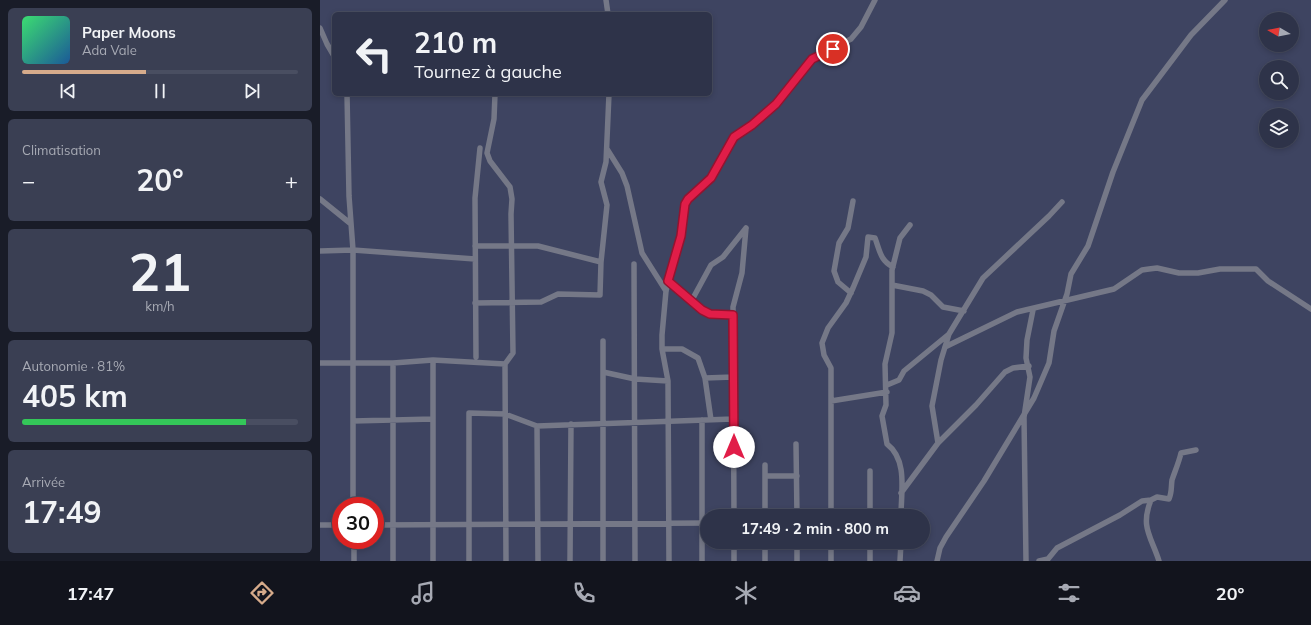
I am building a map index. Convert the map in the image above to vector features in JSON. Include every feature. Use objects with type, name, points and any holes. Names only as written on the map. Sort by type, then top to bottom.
[{"type":"street","points":[[606,0],[608,12]]},
{"type":"street","points":[[668,561],[668,381],[662,349],[666,291],[681,236],[685,204],[688,199],[711,178],[734,137],[752,125],[776,104],[812,59],[842,45],[856,34],[875,0]]},
{"type":"street","points":[[937,561],[940,548],[946,537],[984,481],[1032,402],[1049,363],[1054,331],[1065,301],[1071,274],[1090,242],[1113,172],[1142,100],[1191,35],[1225,0]]},
{"type":"street","points":[[320,28],[325,42],[332,53]]},
{"type":"street","points":[[347,96],[349,196],[353,250],[353,497]]},
{"type":"street","points":[[495,96],[494,119],[487,153],[490,161],[510,187],[512,199],[513,353],[505,364],[506,561]]},
{"type":"street","points":[[476,303],[541,302],[558,294],[600,295],[601,262],[607,205],[601,182],[606,162],[609,96]]},
{"type":"street","points":[[476,357],[475,198],[480,148]]},
{"type":"street","points":[[607,149],[622,173],[627,186],[642,253],[666,291]]},
{"type":"street","points":[[320,198],[352,224]]},
{"type":"street","points":[[851,293],[838,282],[835,277],[834,267],[839,243],[848,228],[853,201]]},
{"type":"street","points":[[938,443],[932,406],[949,334],[983,278],[1062,202]]},
{"type":"street","points":[[901,509],[901,465],[895,450],[887,444],[882,416],[886,405],[887,392],[885,364],[892,333],[893,267],[900,238],[910,225]]},
{"type":"street","points":[[692,300],[711,265],[723,256],[746,228],[742,272],[733,307],[734,509]]},
{"type":"street","points":[[831,509],[831,368],[824,355],[822,344],[834,318],[844,306],[851,293],[866,256],[868,237],[875,238],[882,258],[893,267]]},
{"type":"street","points":[[475,246],[538,246],[601,262]]},
{"type":"street","points":[[320,251],[353,250],[475,259]]},
{"type":"street","points":[[634,264],[635,561]]},
{"type":"street","points":[[945,347],[1017,312],[1033,310],[1114,289],[1142,270],[1149,268],[1157,268],[1179,273],[1198,273],[1220,269],[1256,269],[1268,281],[1311,309]]},
{"type":"street","points":[[668,281],[702,310],[710,314],[733,315]]},
{"type":"street","points":[[892,285],[923,291],[931,295],[943,307],[964,311]]},
{"type":"street","points":[[1026,561],[1024,416],[1029,384],[1026,358],[1027,340],[1033,310]]},
{"type":"street","points":[[887,385],[899,380],[904,371],[949,334]]},
{"type":"street","points":[[603,341],[603,561]]},
{"type":"street","points":[[662,349],[682,349],[694,354],[698,358],[705,378],[711,420]]},
{"type":"street","points":[[320,363],[392,363],[432,360],[505,364]]},
{"type":"street","points":[[432,360],[433,561]]},
{"type":"street","points":[[392,363],[393,561]]},
{"type":"street","points":[[901,494],[938,443],[976,405],[1005,372],[1013,368],[1028,366]]},
{"type":"street","points":[[603,372],[635,379],[668,381]]},
{"type":"street","points":[[705,378],[733,377]]},
{"type":"street","points":[[831,400],[887,392]]},
{"type":"street","points":[[469,561],[469,413],[505,414],[537,426],[635,423],[668,420],[733,419]]},
{"type":"street","points":[[353,421],[433,419]]},
{"type":"street","points":[[702,420],[704,509]]},
{"type":"street","points":[[570,561],[571,424]]},
{"type":"street","points":[[537,426],[538,561]]},
{"type":"street","points":[[796,444],[797,509]]},
{"type":"street","points":[[1039,561],[1048,559],[1057,548],[1120,515],[1142,501],[1152,500],[1157,497],[1169,499],[1172,493],[1173,478],[1181,453],[1196,450]]},
{"type":"street","points":[[764,465],[765,509]]},
{"type":"street","points":[[870,471],[870,509]]},
{"type":"street","points":[[765,476],[796,476]]},
{"type":"street","points":[[1152,500],[1146,516],[1146,526],[1159,561]]},
{"type":"street","points":[[384,525],[700,523]]},
{"type":"street","points":[[320,525],[332,525]]},
{"type":"street","points":[[354,549],[354,561]]},
{"type":"street","points":[[702,561],[703,549]]},
{"type":"street","points":[[734,549],[734,561]]},
{"type":"street","points":[[765,549],[765,561]]},
{"type":"street","points":[[797,549],[797,561]]},
{"type":"street","points":[[831,549],[831,561]]},
{"type":"street","points":[[870,549],[870,561]]},
{"type":"street","points":[[900,549],[900,561]]},
{"type":"route","points":[[734,447],[733,315],[710,314],[702,310],[668,281],[681,236],[685,204],[688,199],[711,178],[734,137],[752,125],[771,109],[812,59],[833,49]]}]
